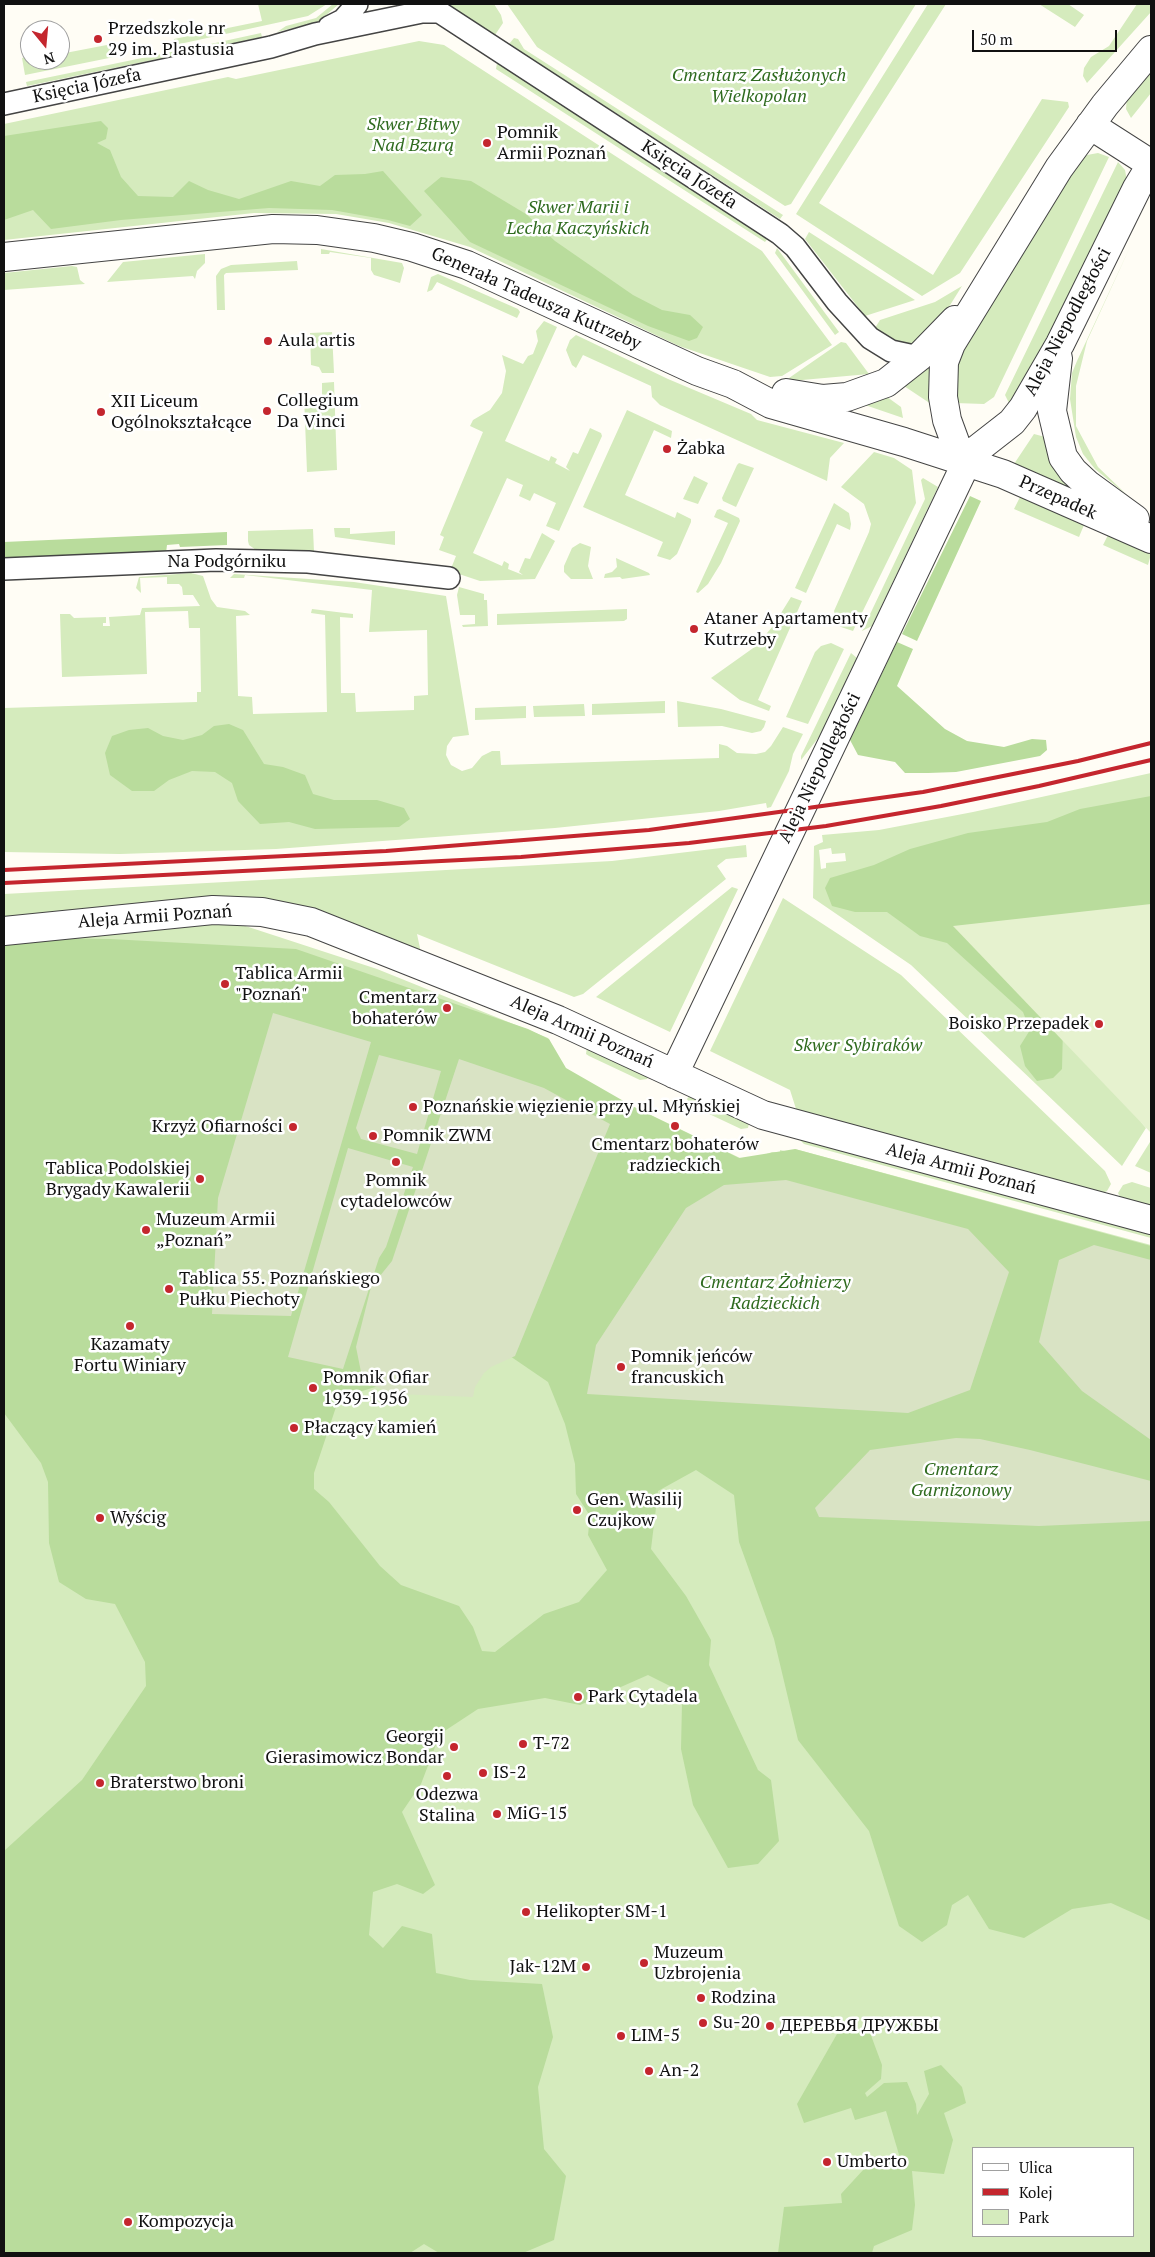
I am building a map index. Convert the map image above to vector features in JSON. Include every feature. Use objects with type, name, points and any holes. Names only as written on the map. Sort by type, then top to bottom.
[{"type":"street","name":"Księcia Józefa","points":[[315,34],[343,20],[357,4]]},
{"type":"street","name":"Księcia Józefa","points":[[4,104],[271,46],[315,34],[422,12],[432,8],[780,234],[795,248],[837,302],[870,338],[891,351],[919,357]]},
{"type":"street","points":[[962,461],[944,410],[942,388],[944,362],[950,344],[1055,175],[1090,125],[1151,50]]},
{"type":"street","points":[[1090,125],[1151,164]]},
{"type":"street","name":"Aleja Niepodległości","points":[[674,1074],[955,488],[961,474],[962,461],[1012,422],[1023,408],[1060,344],[1133,196],[1151,164]]},
{"type":"street","name":"Generała Tadeusza Kutrzeby","points":[[4,257],[273,228],[317,230],[374,238],[428,251],[467,265],[697,371],[733,384],[771,404],[962,461]]},
{"type":"street","points":[[733,384],[823,399],[847,397],[886,383],[919,357],[980,294]]},
{"type":"street","points":[[1060,344],[1052,411],[1064,457],[1073,471],[1086,484],[1151,530]]},
{"type":"street","name":"Przepadek","points":[[962,461],[1003,474],[1151,539]]},
{"type":"street","name":"Na Podgórniku","points":[[4,569],[216,560],[308,562],[449,578]]},
{"type":"street","name":"Aleja Armii Poznań","points":[[4,931],[213,910],[286,916],[312,922],[546,1015],[763,1115],[1151,1220]]},
{"type":"green space","points":[[258,4],[327,4],[308,16],[175,45],[174,39],[262,21]]},
{"type":"green space","points":[[333,4],[339,4],[318,22],[277,32],[286,26],[316,18]]},
{"type":"green space","points":[[446,4],[494,4],[501,15],[503,23],[495,35]]},
{"type":"green space","name":"Cmentarz Zasłużonych Wielkopolan","points":[[507,4],[916,4],[791,204],[785,206],[537,47]]},
{"type":"green space","points":[[928,4],[946,4],[819,203],[933,275],[1042,99],[1068,102],[1069,107],[960,273],[922,296],[796,214]]},
{"type":"green space","points":[[1039,4],[1068,4],[1084,15],[1075,27]]},
{"type":"green space","points":[[1137,4],[1151,4],[1151,12],[1087,83],[1083,76],[1084,68],[1091,57],[1109,46]]},
{"type":"green space","points":[[261,33],[262,37],[193,52],[192,48]]},
{"type":"green space","points":[[514,38],[518,39],[524,49],[783,215],[780,219],[509,44]]},
{"type":"green space","name":"Skwer Bitwy Nad Bzurą","points":[[419,41],[444,45],[762,251],[832,345],[782,376],[770,377],[679,346],[470,247],[389,223],[336,214],[254,213],[4,240],[4,124],[228,77],[236,79]]},
{"type":"green space","points":[[112,44],[114,57],[70,66],[70,52]]},
{"type":"green space","points":[[176,51],[177,55],[27,86],[26,82]]},
{"type":"green space","points":[[497,63],[768,238],[765,242],[496,69]]},
{"type":"green space","points":[[1151,68],[1151,93],[1131,118],[1126,109],[1127,97]]},
{"type":"green space","points":[[24,70],[50,70],[25,75]]},
{"type":"green space","points":[[101,121],[108,128],[106,139],[97,143],[110,150],[121,177],[138,196],[173,197],[189,181],[208,190],[239,199],[291,181],[320,186],[335,175],[383,171],[422,215],[410,226],[332,210],[269,208],[121,220],[51,229],[33,210],[4,220],[4,136]]},
{"type":"green space","points":[[1098,153],[1109,157],[994,397],[984,404],[955,403],[955,371],[959,356],[1078,161],[1087,155]]},
{"type":"green space","points":[[1118,162],[1125,170],[1127,181],[1019,403],[1009,403],[1005,395]]},
{"type":"green space","points":[[441,177],[471,181],[526,214],[555,241],[633,295],[662,310],[690,315],[703,327],[697,338],[689,341],[648,326],[470,242],[424,191]]},
{"type":"green space","points":[[809,232],[915,300],[865,316],[805,239]]},
{"type":"green space","points":[[1131,245],[1087,341],[1076,386],[1076,426],[1098,467],[1127,495],[1095,469],[1083,454],[1076,437],[1070,399],[1072,373]]},
{"type":"green space","points":[[777,248],[839,332],[835,335],[775,253]]},
{"type":"green space","points":[[321,249],[402,263],[404,268],[400,283],[374,275],[371,270],[371,258],[330,252],[329,254],[321,254]]},
{"type":"green space","points":[[205,254],[205,263],[197,271],[195,279],[193,276],[107,282],[123,262]]},
{"type":"green space","points":[[297,261],[298,270],[226,273],[224,275],[225,310],[217,310],[216,276],[221,269],[231,265]]},
{"type":"green space","points":[[77,267],[80,280],[85,284],[4,290],[4,273]]},
{"type":"green space","points":[[438,274],[518,309],[520,312],[517,318],[437,282],[432,290],[427,292],[431,277]]},
{"type":"green space","points":[[962,286],[932,334],[921,341],[908,345],[894,343],[882,336],[875,328],[880,320],[935,302]]},
{"type":"green space","points":[[544,321],[557,327],[505,441],[549,461],[551,456],[557,459],[555,463],[570,471],[566,467],[573,452],[578,454],[590,428],[601,433],[602,436],[559,531],[546,526],[556,503],[534,493],[530,501],[519,496],[523,485],[507,478],[473,553],[502,566],[504,561],[509,564],[508,569],[523,575],[519,572],[525,558],[530,559],[542,533],[555,541],[535,579],[480,581],[450,571],[456,556],[439,550],[444,537],[440,535],[483,432],[470,426],[473,420],[490,410],[502,393],[506,371],[502,355],[523,364],[528,356],[533,354],[538,341],[536,331]]},
{"type":"green space","points":[[332,332],[334,373],[322,373],[319,367],[311,365],[310,333]]},
{"type":"green space","points":[[576,335],[668,379],[751,414],[757,420],[844,443],[830,458],[827,481],[660,405],[652,397],[651,386],[583,355],[576,368],[572,365],[566,350],[570,340]]},
{"type":"green space","points":[[841,342],[846,343],[869,374],[791,381],[789,378]]},
{"type":"green space","points":[[932,364],[931,404],[901,384]]},
{"type":"green space","points":[[334,382],[337,470],[307,472],[304,396],[307,396],[312,403],[318,403],[322,398],[322,383]]},
{"type":"green space","points":[[883,394],[901,407],[903,418],[865,405]]},
{"type":"green space","points":[[627,410],[672,431],[671,438],[654,430],[625,495],[675,518],[677,512],[691,519],[677,554],[670,560],[657,556],[663,542],[583,507]]},
{"type":"green space","points":[[1034,434],[1049,438],[1077,496],[1014,464]]},
{"type":"green space","points":[[874,452],[894,458],[912,470],[916,503],[853,631],[841,627],[837,623],[834,611],[871,524],[864,504],[841,487]]},
{"type":"green space","points":[[739,463],[754,468],[736,507],[723,501],[722,498]]},
{"type":"green space","points":[[694,476],[708,483],[698,504],[683,499]]},
{"type":"green space","points":[[923,478],[938,487],[872,626],[862,631],[925,499],[921,480]]},
{"type":"green space","points":[[970,496],[981,501],[917,641],[902,634]]},
{"type":"green space","points":[[1020,497],[1084,525],[1079,537],[1014,509]]},
{"type":"green space","points":[[834,503],[849,513],[850,530],[837,524],[806,593],[795,588]]},
{"type":"green space","points":[[720,509],[739,518],[740,521],[721,563],[708,584],[698,593],[696,592],[728,523],[714,517],[717,510]]},
{"type":"green space","points":[[334,528],[350,528],[350,534],[395,531],[395,545],[335,537]]},
{"type":"green space","points":[[313,529],[314,552],[256,550],[249,545],[248,541],[248,531]]},
{"type":"green space","points":[[227,532],[227,545],[180,547],[179,544],[167,545],[166,553],[4,560],[4,542]]},
{"type":"green space","points":[[1108,535],[1151,554],[1148,565],[1103,545]]},
{"type":"green space","points":[[580,543],[591,547],[588,566],[593,579],[571,579],[564,572],[564,566],[572,548]]},
{"type":"green space","points":[[616,558],[650,575],[622,579],[620,577],[604,578],[605,574],[612,572],[617,567]]},
{"type":"green space","points":[[191,573],[203,576],[211,599],[217,607],[245,611],[250,615],[236,616],[238,696],[252,697],[253,714],[327,712],[325,615],[311,613],[312,609],[353,614],[353,618],[340,617],[341,693],[355,693],[356,712],[414,710],[414,696],[428,695],[427,630],[369,632],[372,590],[245,575],[244,578],[230,578],[234,574],[354,582],[446,596],[469,735],[453,737],[447,746],[446,755],[451,765],[462,771],[472,768],[482,756],[492,751],[500,751],[501,765],[719,758],[719,744],[727,746],[737,753],[756,754],[765,752],[771,746],[783,727],[803,734],[793,754],[789,771],[771,807],[767,808],[766,803],[719,811],[555,828],[276,849],[120,854],[4,852],[4,708],[197,702],[197,692],[201,692],[200,628],[189,628],[188,611],[145,612],[147,674],[62,677],[60,614],[70,614],[74,618],[106,617],[106,623],[103,623],[103,626],[110,626],[109,617],[140,615],[142,608],[200,606],[193,595],[183,595],[182,587],[179,584],[167,584],[167,577],[140,578],[141,593],[136,588],[139,577]]},
{"type":"green space","points":[[459,587],[484,594],[484,600],[487,600],[488,626],[463,627],[462,625],[475,624],[475,615],[460,615],[457,595]]},
{"type":"green space","points":[[791,597],[802,601],[758,700],[771,706],[769,711],[740,700],[711,678],[756,646],[773,626]]},
{"type":"green space","points":[[627,609],[627,619],[624,621],[497,625],[497,614]]},
{"type":"green space","points":[[897,642],[913,649],[897,686],[945,729],[967,741],[1004,747],[1032,739],[1046,740],[1047,750],[1040,756],[956,772],[928,773],[905,773],[895,762],[858,755],[850,740]]},
{"type":"green space","points":[[831,643],[844,649],[808,724],[786,717],[815,652],[821,646]]},
{"type":"green space","points":[[851,653],[857,658],[819,737],[801,760],[801,756]]},
{"type":"green space","points":[[665,701],[665,713],[592,715],[592,704]]},
{"type":"green space","points":[[677,701],[721,709],[766,721],[761,731],[752,733],[722,726],[678,727]]},
{"type":"green space","points":[[584,704],[585,716],[534,717],[533,706]]},
{"type":"green space","points":[[526,706],[526,718],[475,720],[475,708]]},
{"type":"green space","points":[[229,724],[243,730],[264,764],[283,767],[305,775],[313,794],[334,800],[377,800],[404,808],[410,819],[399,827],[315,829],[289,822],[260,824],[238,801],[232,783],[215,772],[192,771],[169,780],[154,791],[132,791],[110,775],[105,753],[112,736],[129,730],[148,728],[163,736],[183,740],[202,735],[214,726]]},
{"type":"green space","points":[[1151,773],[1151,976],[1141,1122],[1146,1128],[1122,1166],[911,965],[813,898],[814,846],[823,842],[822,835],[879,830],[973,812]],"holes":[[[831,848],[832,854],[845,853],[846,861],[826,863],[826,868],[821,869],[819,850]]]},
{"type":"green space","points":[[1151,796],[1151,916],[1063,1028],[1062,1069],[1053,1078],[1037,1081],[1025,1066],[1020,1046],[1030,1030],[1023,1012],[947,943],[920,936],[887,912],[855,912],[832,906],[825,888],[830,878],[874,865],[910,849],[968,833],[1047,822],[1080,809]]},
{"type":"green space","points":[[746,845],[747,857],[726,859],[717,866],[726,879],[583,994],[574,997],[417,934],[421,953],[325,912],[267,899],[205,897],[4,920],[4,894],[612,861]]},
{"type":"green space","points":[[732,887],[738,889],[670,1032],[596,997]]},
{"type":"green space","name":"Skwer Sybiraków","points":[[783,898],[901,975],[1105,1171],[1111,1184],[1107,1191],[1099,1195],[797,1112],[790,1090],[710,1051]]},
{"type":"green space","name":"Boisko Przepadek","points":[[1151,904],[1151,1133],[953,926]]},
{"type":"green space","name":"Park Cytadela","points":[[224,919],[377,969],[548,1038],[568,1075],[740,1158],[756,1158],[772,1152],[780,1152],[780,1150],[794,1153],[795,1149],[1151,1245],[1151,2253],[4,2253],[4,941]]},
{"type":"green space","name":"Park Cytadela","points":[[29,938],[110,939],[296,949],[528,1029],[549,1039],[566,1068],[634,1107],[739,1158],[795,1149],[1151,1246],[1151,1921],[1111,1903],[1072,1909],[1024,1938],[989,1929],[968,1895],[952,1905],[947,1925],[922,1942],[899,1926],[869,1831],[798,1740],[774,1639],[739,1542],[734,1495],[696,1470],[658,1491],[651,1549],[686,1596],[711,1640],[709,1665],[758,1770],[771,1780],[779,1841],[758,1864],[728,1868],[693,1805],[681,1749],[682,1703],[672,1687],[648,1675],[580,1705],[545,1698],[478,1709],[440,1734],[421,1784],[402,1812],[435,1885],[423,1894],[397,1884],[373,1892],[369,1935],[383,1948],[402,1926],[432,1934],[436,1973],[470,1980],[542,1984],[553,2037],[538,2087],[544,2149],[566,2176],[554,2240],[523,2253],[439,2253],[424,2244],[410,2253],[4,2253],[4,1851],[82,1780],[146,1686],[145,1662],[115,1604],[86,1599],[59,1582],[49,1543],[48,1482],[41,1463],[4,1413],[4,941]],"holes":[[[507,1354],[548,1382],[565,1424],[575,1464],[576,1494],[590,1516],[588,1535],[607,1570],[579,1602],[544,1614],[495,1652],[482,1651],[473,1627],[459,1606],[401,1585],[380,1566],[329,1502],[314,1489],[314,1473],[339,1398],[395,1381]]]},
{"type":"green space","points":[[273,1013],[371,1042],[291,1316],[212,1314],[218,1198]]},
{"type":"green space","points":[[587,1047],[648,1077],[647,1079],[640,1080],[589,1056],[586,1054]]},
{"type":"green space","points":[[379,1055],[441,1071],[417,1154],[361,1139],[356,1128]]},
{"type":"green space","name":"Cmentarz bohaterów radzieckich","points":[[459,1059],[544,1088],[610,1124],[515,1356],[491,1367],[484,1373],[475,1387],[473,1397],[396,1394],[363,1382],[356,1347],[371,1287],[392,1261]]},
{"type":"green space","points":[[691,1094],[749,1123],[748,1128],[741,1129],[690,1105],[687,1099]]},
{"type":"green space","points":[[794,1134],[1151,1231],[1151,1238],[804,1144]]},
{"type":"green space","points":[[1151,1142],[1151,1173],[1135,1166]]},
{"type":"green space","points":[[348,1148],[413,1167],[386,1247],[379,1258],[343,1369],[288,1357]]},
{"type":"green space","name":"Cmentarz Żołnierzy Radzieckich","points":[[786,1180],[968,1229],[1009,1272],[970,1390],[908,1413],[587,1394],[596,1345],[686,1208],[724,1185]]},
{"type":"green space","points":[[1132,1182],[1151,1188],[1151,1209],[1122,1201],[1118,1193],[1123,1185]]},
{"type":"green space","points":[[1094,1245],[1151,1260],[1151,1440],[1082,1391],[1039,1342],[1059,1260]]},
{"type":"green space","name":"Cmentarz Garnizonowy","points":[[956,1438],[980,1439],[1030,1450],[1151,1481],[1151,1521],[1039,1526],[819,1517],[815,1508],[870,1450]]},
{"type":"green space","points":[[869,2030],[882,2065],[881,2079],[865,2093],[867,2097],[884,2083],[907,2082],[916,2104],[917,2115],[929,2094],[924,2071],[941,2065],[962,2087],[966,2103],[944,2113],[953,2140],[944,2174],[912,2171],[915,2205],[912,2230],[874,2246],[872,2253],[778,2253],[784,2207],[842,2203],[841,2194],[864,2169],[900,2158],[886,2111],[855,2120],[851,2108],[804,2123],[797,2104],[837,2034]]},
{"type":"railway","points":[[4,870],[386,851],[649,830],[923,792],[1078,761],[1151,743]]},
{"type":"railway","points":[[4,883],[521,857],[689,843],[826,826],[941,806],[1151,760]]},
{"type":"place","name":"Przedszkole nr 29 im. Plastusia","points":[[98,39]]},
{"type":"place","name":"Pomnik Armii Poznań","points":[[487,143]]},
{"type":"place","name":"Aula artis","points":[[268,341]]},
{"type":"place","name":"Collegium Da Vinci","points":[[267,411]]},
{"type":"place","name":"XII Liceum Ogólnokształcące","points":[[101,412]]},
{"type":"place","name":"Żabka","points":[[667,449]]},
{"type":"place","name":"Ataner Apartamenty Kutrzeby","points":[[694,629]]},
{"type":"place","name":"Tablica Armii \"Poznań\"","points":[[225,984]]},
{"type":"place","name":"Cmentarz bohaterów","points":[[447,1008]]},
{"type":"place","name":"Boisko Przepadek","points":[[1099,1024]]},
{"type":"place","name":"Poznańskie więzienie przy ul. Młyńskiej","points":[[413,1107]]},
{"type":"place","name":"Cmentarz bohaterów radzieckich","points":[[675,1126]]},
{"type":"place","name":"Krzyż Ofiarności","points":[[293,1127]]},
{"type":"place","name":"Pomnik ZWM","points":[[373,1136]]},
{"type":"place","name":"Pomnik cytadelowców","points":[[396,1162]]},
{"type":"place","name":"Tablica Podolskiej Brygady Kawalerii","points":[[200,1179]]},
{"type":"place","name":"Muzeum Armii „Poznań”","points":[[146,1230]]},
{"type":"place","name":"Tablica 55. Poznańskiego Pułku Piechoty","points":[[169,1289]]},
{"type":"place","name":"Kazamaty Fortu Winiary","points":[[130,1326]]},
{"type":"place","name":"Pomnik jeńców francuskich","points":[[621,1367]]},
{"type":"place","name":"Pomnik Ofiar 1939-1956","points":[[313,1388]]},
{"type":"place","name":"Płaczący kamień","points":[[294,1428]]},
{"type":"place","name":"Gen. Wasilij Czujkow","points":[[577,1510]]},
{"type":"place","name":"Wyścig","points":[[100,1518]]},
{"type":"place","name":"Park Cytadela","points":[[578,1697]]},
{"type":"place","name":"T-72","points":[[523,1744]]},
{"type":"place","name":"Georgij Gierasimowicz Bondar","points":[[454,1747]]},
{"type":"place","name":"IS-2","points":[[483,1773]]},
{"type":"place","name":"Odezwa Stalina","points":[[447,1776]]},
{"type":"place","name":"Braterstwo broni","points":[[100,1783]]},
{"type":"place","name":"MiG-15","points":[[497,1814]]},
{"type":"place","name":"Helikopter SM-1","points":[[526,1912]]},
{"type":"place","name":"Muzeum Uzbrojenia","points":[[644,1963]]},
{"type":"place","name":"Jak-12M","points":[[586,1967]]},
{"type":"place","name":"Rodzina","points":[[701,1998]]},
{"type":"place","name":"Su-20","points":[[703,2023]]},
{"type":"place","name":"ДЕРЕВЬЯ ДРУЖБЫ","points":[[770,2026]]},
{"type":"place","name":"LIM-5","points":[[621,2036]]},
{"type":"place","name":"An-2","points":[[649,2071]]},
{"type":"place","name":"Umberto","points":[[827,2162]]},
{"type":"place","name":"Kompozycja","points":[[128,2222]]},
{"type":"park label","name":"Skwer Marii i Lecha Kaczyńskich","points":[[578,218]]}]
